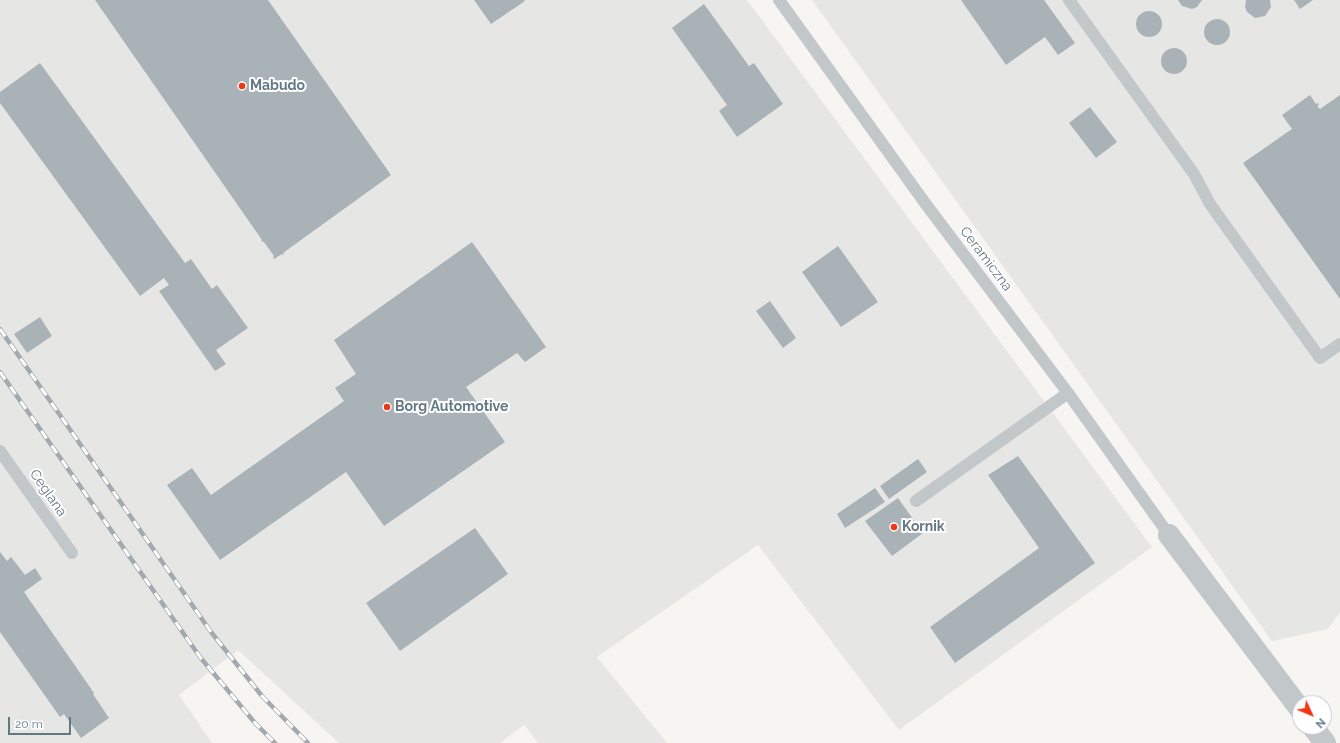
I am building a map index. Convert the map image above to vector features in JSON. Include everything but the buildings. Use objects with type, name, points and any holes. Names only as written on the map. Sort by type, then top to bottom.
[{"type":"street","points":[[1169,535],[1292,698]]},
{"type":"street","points":[[1320,735],[1326,743]]},
{"type":"lane","name":"Ceramiczna","points":[[779,0],[925,203],[1068,393],[1169,535]]},
{"type":"lane","points":[[1069,0],[1194,174],[1210,204],[1320,358],[1340,344]]},
{"type":"lane","points":[[916,501],[1068,393]]},
{"type":"lane","name":"Ceglana","points":[[0,451],[72,553]]},
{"type":"shaded area","points":[[0,0],[747,0],[1152,547],[899,730],[758,545],[597,657],[667,743],[538,743],[524,725],[500,743],[339,743],[238,650],[179,695],[212,743],[0,743]]},
{"type":"shaded area","points":[[812,0],[1340,0],[1340,612],[1328,629],[1272,641]]},
{"type":"railway","points":[[0,329],[211,632],[262,696],[308,743]]},
{"type":"railway","points":[[0,372],[200,657],[255,723],[275,743]]},
{"type":"place","name":"Mabudo","points":[[242,86]]},
{"type":"place","name":"Borg Automotive","points":[[387,407]]},
{"type":"place","name":"Kornik","points":[[894,527]]}]
